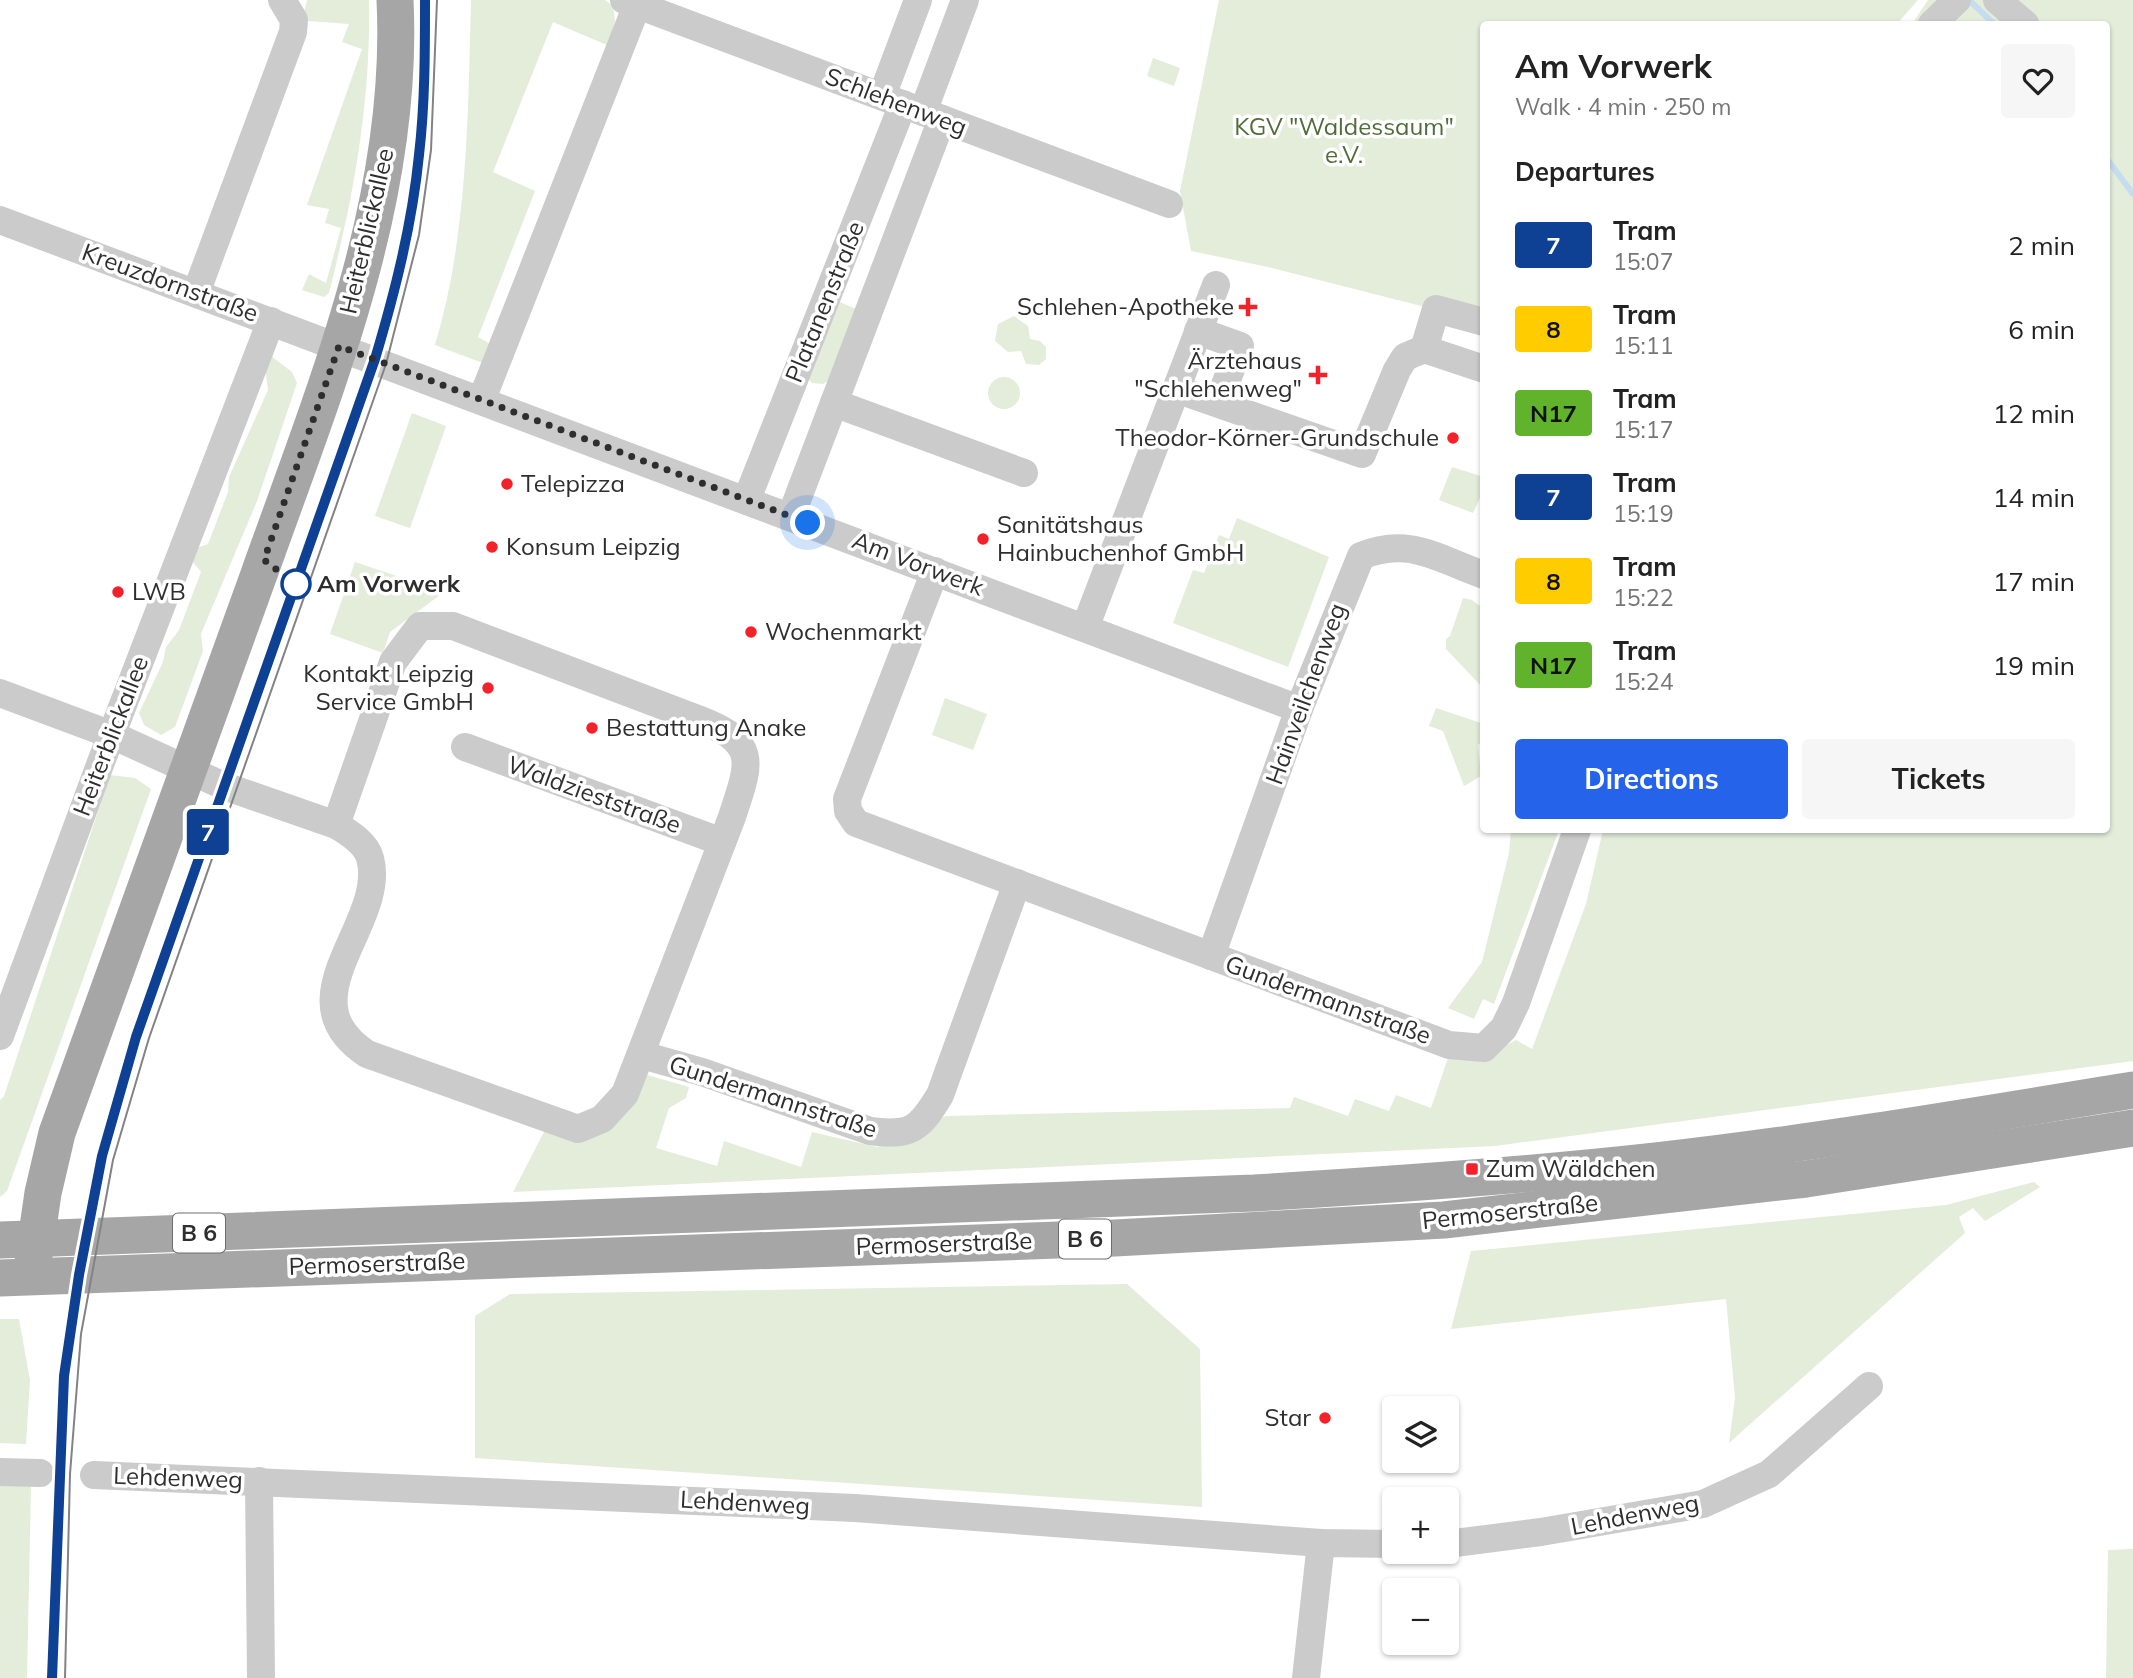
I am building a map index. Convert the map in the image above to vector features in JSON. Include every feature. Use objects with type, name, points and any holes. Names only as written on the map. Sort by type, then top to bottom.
[{"type":"main road","name":"Heiterblickallee","points":[[16,1278],[37,1238],[43,1193],[57,1133],[189,772],[359,289],[391,127],[397,76],[395,0]]},
{"type":"main road","name":"Permoserstraße","points":[[0,1240],[1254,1193],[1441,1181],[1657,1161],[1940,1122],[2133,1090]]},
{"type":"main road","name":"Permoserstraße","points":[[16,1278],[1115,1238],[1444,1220],[1806,1179],[2133,1128]]},
{"type":"street","points":[[196,293],[293,32],[294,20],[282,0]]},
{"type":"street","name":"Platanenstraße","points":[[791,516],[834,402],[912,108],[918,0]]},
{"type":"street","name":"Platanenstraße","points":[[747,499],[912,108],[965,0]]},
{"type":"street","points":[[1936,21],[1957,0]]},
{"type":"street","points":[[1997,0],[2022,21]]},
{"type":"street","points":[[482,400],[631,2]]},
{"type":"street","name":"Schlehenweg","points":[[631,2],[1169,204]]},
{"type":"street","name":"Kreuzdornstraße","points":[[1,222],[339,346]]},
{"type":"street","points":[[1085,628],[1216,285]]},
{"type":"street","points":[[1424,349],[1436,309],[1480,320]]},
{"type":"street","name":"Heiterblickallee","points":[[0,1036],[112,734],[271,321]]},
{"type":"street","points":[[1198,331],[1240,346],[1218,403]]},
{"type":"street","name":"Am Vorwerk","points":[[339,346],[1299,709]]},
{"type":"street","points":[[1176,389],[1362,454],[1397,370],[1405,358],[1424,349],[1480,368]]},
{"type":"street","name":"Platanenstraße","points":[[834,402],[1024,473]]},
{"type":"street","name":"Hainveilchenweg","points":[[1211,956],[1299,709],[1361,556],[1382,547],[1412,547],[1480,573]]},
{"type":"street","name":"Gundermannstraße","points":[[934,571],[847,799],[848,811],[856,823],[1449,1045],[1484,1048],[1504,1028],[1516,1003],[1576,833]]},
{"type":"street","points":[[0,692],[112,734],[189,772],[336,825],[393,662],[420,626],[453,626],[721,729],[739,741],[745,752],[745,777],[642,1055]]},
{"type":"street","name":"Waldzieststraße","points":[[465,747],[722,842]]},
{"type":"street","name":"Gundermannstraße","points":[[336,825],[354,835],[370,857],[365,902],[333,1000],[333,1012],[340,1029],[367,1054],[578,1129],[602,1119],[614,1109],[625,1094],[642,1055],[702,1072],[870,1132],[899,1135],[908,1132],[924,1122],[940,1095],[1017,883]]},
{"type":"street","name":"Lehdenweg","points":[[1459,1542],[1541,1532],[1703,1504],[1769,1474],[1869,1386]]},
{"type":"street","points":[[0,1472],[40,1473]]},
{"type":"street","name":"Lehdenweg","points":[[94,1475],[855,1508],[1321,1542],[1382,1544]]},
{"type":"street","points":[[259,1481],[261,1678]]},
{"type":"street","points":[[1306,1678],[1321,1542]]},
{"type":"green space","points":[[307,0],[369,0],[367,74],[359,148],[338,257],[329,293],[324,297],[302,290],[309,274],[326,283],[341,228],[325,223],[329,209],[307,205],[362,49],[342,42],[349,24],[308,21],[304,13]]},
{"type":"green space","points":[[471,0],[605,0],[613,6],[615,21],[609,46],[553,22],[493,172],[535,191],[478,337],[492,345],[485,364],[435,345],[446,303],[460,218],[467,130]]},
{"type":"green space","name":"KGV \"Waldessaum\" e.V.","points":[[1219,0],[1918,0],[1900,21],[1480,21],[1480,321],[1268,267],[1191,251],[1180,191]]},
{"type":"green space","points":[[1928,0],[2133,0],[2133,1061],[1495,1146],[513,1192],[546,1128],[585,1135],[644,1074],[689,1087],[686,1098],[669,1108],[656,1148],[717,1166],[724,1141],[801,1167],[812,1132],[877,1147],[946,1116],[1290,1108],[1294,1097],[1348,1116],[1355,1099],[1389,1111],[1396,1095],[1431,1108],[1450,1052],[1497,1050],[1516,1040],[1532,1049],[1586,904],[1602,833],[2110,833],[2110,21],[1914,21]]},
{"type":"green space","points":[[1153,58],[1180,68],[1174,86],[1147,76]]},
{"type":"green space","points":[[830,298],[866,313],[831,379],[823,384],[812,383],[808,378]]},
{"type":"green space","points":[[1014,316],[1028,326],[1030,339],[1040,341],[1046,347],[1046,359],[1039,365],[1026,364],[1021,351],[1008,352],[995,341],[998,324]]},
{"type":"green space","points":[[270,355],[292,372],[297,383],[257,501],[201,634],[203,651],[175,727],[161,735],[144,725],[139,713],[163,662],[166,647],[179,630],[201,572],[189,557],[199,547],[208,544],[228,492],[229,477],[268,390],[265,367]]},
{"type":"green space","points":[[1004,377],[1015,382],[1020,393],[1015,404],[1004,409],[993,404],[988,393],[993,382]]},
{"type":"green space","points":[[412,413],[446,426],[410,528],[375,516]]},
{"type":"green space","points":[[1452,467],[1480,476],[1480,498],[1473,513],[1439,500]]},
{"type":"green space","points":[[1237,518],[1329,557],[1288,667],[1173,623],[1193,570],[1204,573],[1219,535],[1229,539]]},
{"type":"green space","points":[[355,562],[444,592],[390,632],[383,653],[330,634]]},
{"type":"green space","points":[[1463,598],[1480,606],[1480,685],[1446,649],[1446,639],[1450,636]]},
{"type":"green space","points":[[945,698],[987,714],[973,750],[932,735]]},
{"type":"green space","points":[[1436,708],[1480,723],[1480,777],[1464,786],[1443,731],[1429,726]]},
{"type":"green space","points":[[110,775],[135,778],[151,789],[7,1191],[0,1197],[0,1100],[4,1096]]},
{"type":"green space","points":[[1511,833],[1558,833],[1494,1004],[1483,999],[1474,1019],[1448,1008],[1482,962],[1509,853]]},
{"type":"green space","points":[[2034,1182],[2040,1187],[1985,1221],[1973,1208],[1959,1217],[1965,1233],[1729,1443],[1735,1398],[1726,1299],[1451,1329],[1471,1251],[1946,1205]]},
{"type":"green space","points":[[1127,1284],[1200,1349],[1202,1507],[475,1458],[475,1316],[510,1294]]},
{"type":"green space","points":[[0,1319],[19,1319],[30,1380],[26,1444],[0,1443]]},
{"type":"green space","points":[[0,1485],[31,1486],[27,1678],[0,1678]]},
{"type":"green space","points":[[2133,1549],[2133,1678],[2106,1678],[2108,1550]]},
{"type":"waterway","points":[[1969,0],[1991,21]]},
{"type":"waterway","points":[[2110,163],[2133,194]]},
{"type":"tram line","points":[[52,1678],[64,1376],[79,1275],[102,1156],[136,1037],[382,334],[402,258],[416,181],[424,97],[425,0]]},
{"type":"tram line","name":"7","points":[[52,1678],[58,1474],[64,1376],[79,1275],[102,1156],[136,1037],[375,359],[390,307],[407,239],[419,155],[425,0]]},
{"type":"tram line","points":[[65,1678],[70,1474],[81,1334],[113,1160],[149,1038],[386,364],[419,235],[431,150],[437,0]]},
{"type":"place","name":"Schlehen-Apotheke","points":[[1248,307]]},
{"type":"place","name":"Ärztehaus \"Schlehenweg\"","points":[[1318,375]]},
{"type":"place","name":"Theodor-Körner-Grundschule","points":[[1453,438]]},
{"type":"place","name":"Telepizza","points":[[507,484]]},
{"type":"place","name":"Sanitätshaus Hainbuchenhof GmbH","points":[[983,539]]},
{"type":"place","name":"Konsum Leipzig","points":[[492,547]]},
{"type":"place","name":"Am Vorwerk","points":[[296,584]]},
{"type":"place","name":"LWB","points":[[118,592]]},
{"type":"place","name":"Wochenmarkt","points":[[751,632]]},
{"type":"place","name":"Kontakt Leipzig Service GmbH","points":[[488,688]]},
{"type":"place","name":"Bestattung Anake","points":[[592,728]]},
{"type":"place","name":"Zum Wäldchen","points":[[1472,1169]]},
{"type":"place","name":"Star","points":[[1325,1418]]},
{"type":"route","points":[[296,584],[264,560],[339,346],[808,523]]}]
